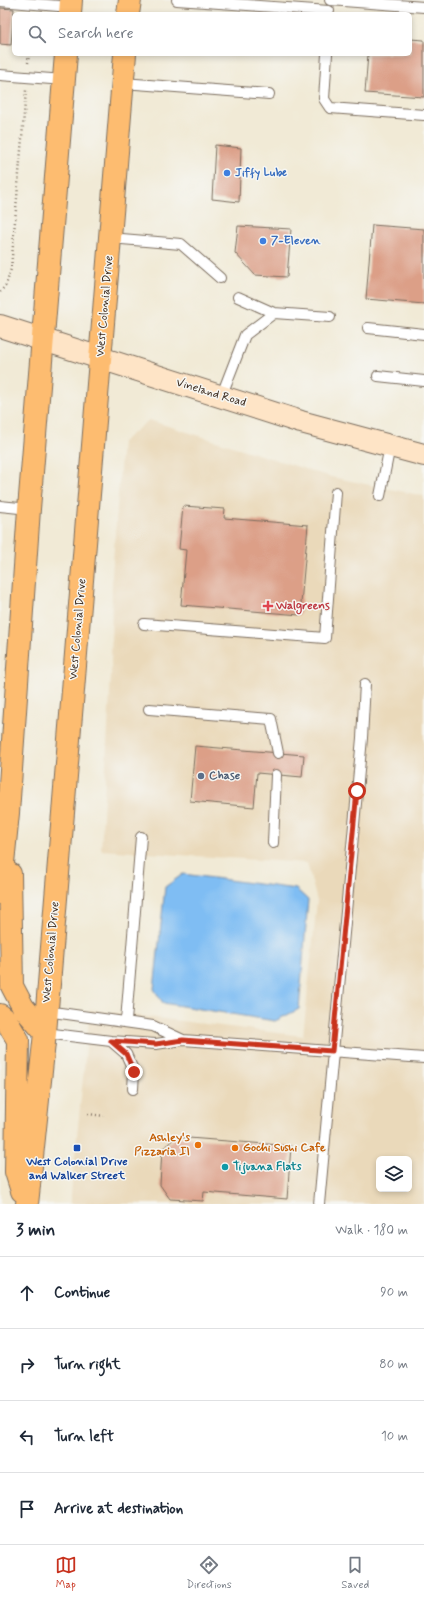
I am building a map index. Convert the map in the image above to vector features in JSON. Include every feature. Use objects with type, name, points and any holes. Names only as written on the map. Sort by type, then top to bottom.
[{"type":"highway","points":[[128,12],[130,0]]},
{"type":"highway","points":[[0,893],[8,813],[30,509],[66,56]]},
{"type":"highway","name":"West Colonial Drive","points":[[26,1204],[45,1033],[125,56]]},
{"type":"highway","points":[[8,813],[12,986],[23,1007],[45,1033]]},
{"type":"highway","points":[[0,1015],[6,1020],[18,1040],[16,1172],[26,1204]]},
{"type":"main road","name":"Vineland Road","points":[[0,326],[301,422],[424,456]]},
{"type":"lane","points":[[177,0],[329,12],[330,0],[424,7]]},
{"type":"lane","points":[[0,1],[70,7]]},
{"type":"lane","points":[[327,56],[324,99],[330,108],[424,115]]},
{"type":"lane","points":[[0,75],[64,80]]},
{"type":"lane","points":[[123,83],[269,94]]},
{"type":"lane","points":[[110,238],[181,244],[220,278]]},
{"type":"lane","points":[[238,297],[274,313],[330,317]]},
{"type":"lane","points":[[221,396],[245,335],[274,313]]},
{"type":"lane","points":[[368,328],[424,334]]},
{"type":"lane","points":[[378,376],[424,381]]},
{"type":"lane","points":[[380,496],[390,446]]},
{"type":"lane","points":[[144,624],[325,638],[336,492]]},
{"type":"lane","points":[[0,506],[30,509]]},
{"type":"lane","points":[[319,1204],[362,738],[365,684]]},
{"type":"lane","points":[[149,709],[271,719],[278,753]]},
{"type":"lane","points":[[273,843],[276,775]]},
{"type":"lane","points":[[126,1021],[141,837]]},
{"type":"lane","points":[[46,1011],[126,1021],[153,1026],[183,1040]]},
{"type":"lane","points":[[45,1033],[111,1041],[156,1044],[183,1040],[424,1058]]},
{"type":"lane","points":[[111,1041],[126,1054],[134,1072],[133,1089]]},
{"type":"path","points":[[0,292],[6,285],[11,269],[28,56]]},
{"type":"path","points":[[88,1114],[104,1116]]},
{"type":"shaded area","points":[[149,420],[331,477],[424,496],[424,1204],[70,1204],[90,1010],[303,1036],[317,901],[307,863],[101,850],[111,675],[112,575],[122,442]]},
{"type":"water","points":[[183,874],[296,889],[308,900],[299,1009],[275,1021],[163,1003],[154,989],[165,887]]},
{"type":"building","points":[[0,8],[14,9],[14,12],[12,12],[11,45],[0,44]]},
{"type":"building","points":[[412,39],[424,40],[424,97],[365,93],[368,56],[412,56]]},
{"type":"building","name":"Jiffy Lube","points":[[215,145],[241,148],[239,202],[212,199]]},
{"type":"building","points":[[372,225],[424,229],[424,304],[366,299]]},
{"type":"building","name":"7-Eleven","points":[[238,226],[291,229],[287,277],[255,275],[235,253]]},
{"type":"building","name":"Walgreens","points":[[183,506],[225,509],[224,518],[308,525],[300,615],[181,605],[186,550],[179,549]]},
{"type":"building","points":[[195,746],[304,755],[302,777],[257,773],[254,807],[190,801]]},
{"type":"building","name":"Tijuana Flats","points":[[176,1137],[291,1146],[287,1199],[204,1192],[203,1201],[170,1199],[160,1185],[162,1149]]},
{"type":"place","name":"Jiffy Lube","points":[[227,173]]},
{"type":"place","name":"7-Eleven","points":[[263,241]]},
{"type":"place","name":"Walgreens","points":[[268,606]]},
{"type":"place","name":"Chase","points":[[201,776]]},
{"type":"place","name":"Ashley's Pizzaria II","points":[[198,1145]]},
{"type":"place","name":"West Colonial Drive and Walker Street","points":[[77,1148]]},
{"type":"place","name":"Gochi Sushi Cafe","points":[[235,1148]]},
{"type":"place","name":"Tijuana Flats","points":[[225,1167]]},
{"type":"route","points":[[134,1072],[126,1054],[111,1041],[156,1044],[183,1040],[332,1051],[357,791]]}]
